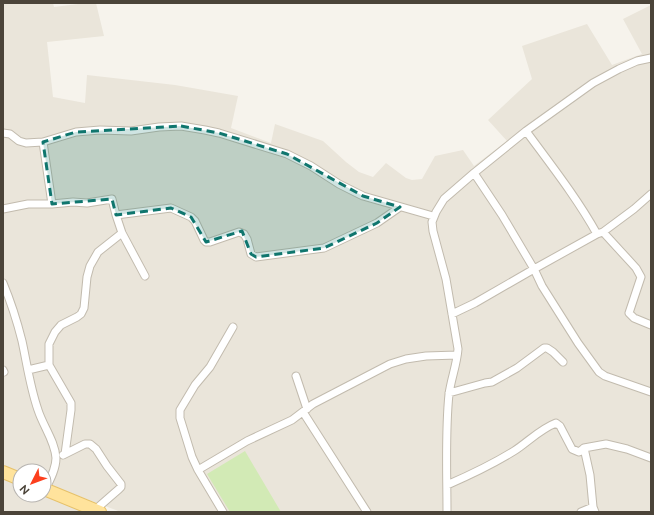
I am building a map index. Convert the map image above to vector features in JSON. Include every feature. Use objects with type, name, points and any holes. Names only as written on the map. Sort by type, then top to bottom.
[{"type":"main road","points":[[52,492],[97,511]]},
{"type":"street","points":[[447,512],[447,419],[449,393],[458,349],[446,279],[433,231],[433,216],[444,199],[526,131],[593,84],[619,69],[637,61],[651,58]]},
{"type":"street","points":[[3,133],[10,134],[19,141],[26,143],[44,142],[76,132],[100,130],[131,131],[181,126],[204,130],[219,133],[287,154],[312,166],[339,184],[363,196],[433,216]]},
{"type":"street","points":[[526,131],[589,220],[600,233],[636,268],[640,277],[629,313],[634,318],[651,325]]},
{"type":"street","points":[[44,142],[52,204]]},
{"type":"street","points":[[474,173],[502,215],[534,269],[545,291],[599,372],[605,376],[651,392]]},
{"type":"street","points":[[452,314],[475,303],[600,233],[634,209],[651,194]]},
{"type":"street","points":[[3,209],[28,204],[73,202],[87,203],[112,199],[122,233],[145,276]]},
{"type":"street","points":[[116,215],[171,208],[191,217],[195,221],[206,242],[239,232],[244,234],[252,254],[256,257],[324,248],[376,223],[400,207]]},
{"type":"street","points":[[65,454],[71,403],[49,365],[49,344],[55,332],[61,325],[81,314],[84,308],[87,277],[90,266],[98,252],[122,233]]},
{"type":"street","points":[[3,283],[12,306],[22,341],[30,382],[38,410],[53,444],[56,459],[52,476]]},
{"type":"street","points":[[223,512],[192,457],[180,418],[180,410],[195,385],[210,367],[233,327]]},
{"type":"street","points":[[449,393],[485,382],[492,382],[517,368],[544,348],[547,348],[563,362]]},
{"type":"street","points":[[198,470],[247,441],[292,420],[313,404],[390,364],[406,359],[426,356],[457,355]]},
{"type":"street","points":[[28,370],[49,365]]},
{"type":"street","points":[[296,376],[305,411],[367,512]]},
{"type":"street","points":[[447,485],[515,451],[540,432],[551,425],[556,424],[560,426],[572,449],[579,452],[584,448],[606,444],[627,449],[651,458]]},
{"type":"street","points":[[56,459],[85,444],[90,444],[96,449],[121,484],[121,487],[97,511]]},
{"type":"street","points":[[582,512],[594,510],[590,475],[584,448]]},
{"type":"highlighted area","points":[[181,126],[219,133],[287,154],[363,196],[400,207],[377,223],[324,248],[256,257],[251,254],[242,231],[206,242],[191,217],[171,208],[116,215],[112,199],[52,204],[43,142],[76,132]]},
{"type":"shaded area","points":[[3,3],[53,3],[54,7],[96,3],[104,36],[47,42],[53,97],[85,103],[87,75],[175,85],[238,96],[231,128],[271,143],[275,124],[323,141],[359,172],[373,177],[386,163],[406,178],[412,180],[422,179],[435,156],[463,150],[474,166],[507,141],[488,120],[532,79],[522,46],[587,24],[612,65],[642,54],[623,19],[651,5],[651,512],[121,512],[52,486],[52,463],[12,463],[12,469],[3,465]]},
{"type":"shaded area","points":[[3,478],[12,482],[12,503],[52,503],[52,499],[84,512],[3,512]]},
{"type":"green space","points":[[245,451],[281,512],[230,512],[207,474]]}]
